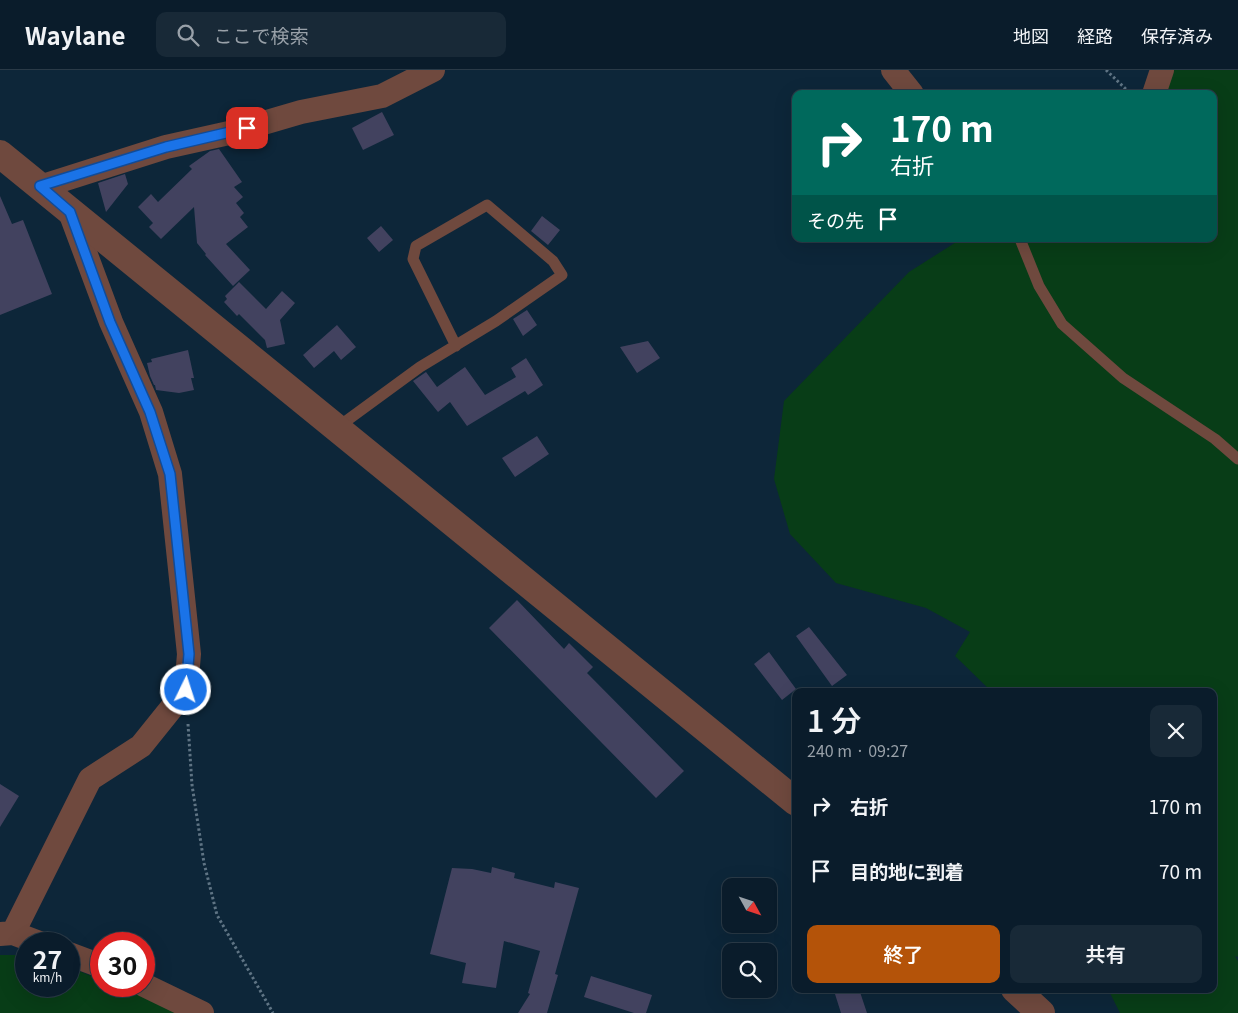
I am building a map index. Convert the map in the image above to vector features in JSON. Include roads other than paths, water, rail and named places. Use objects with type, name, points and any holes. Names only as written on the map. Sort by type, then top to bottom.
[{"type":"street","points":[[40,186],[166,147],[228,133],[301,112],[382,96],[433,70]]},
{"type":"street","points":[[893,70],[909,90]]},
{"type":"street","points":[[1155,90],[1162,70]]},
{"type":"street","points":[[0,154],[338,427],[792,799]]},
{"type":"street","points":[[6,934],[90,779],[141,746],[186,690],[189,654],[170,474],[150,412],[110,322],[70,212]]},
{"type":"street","points":[[155,990],[202,1013]]},
{"type":"street","points":[[1018,993],[1041,1013]]},
{"type":"lane","points":[[338,427],[420,367],[456,346],[496,322],[562,275],[553,261],[488,205],[416,246],[412,259],[456,346]]},
{"type":"lane","points":[[1021,242],[1039,286],[1062,324],[1123,378],[1215,439],[1238,459]]}]
